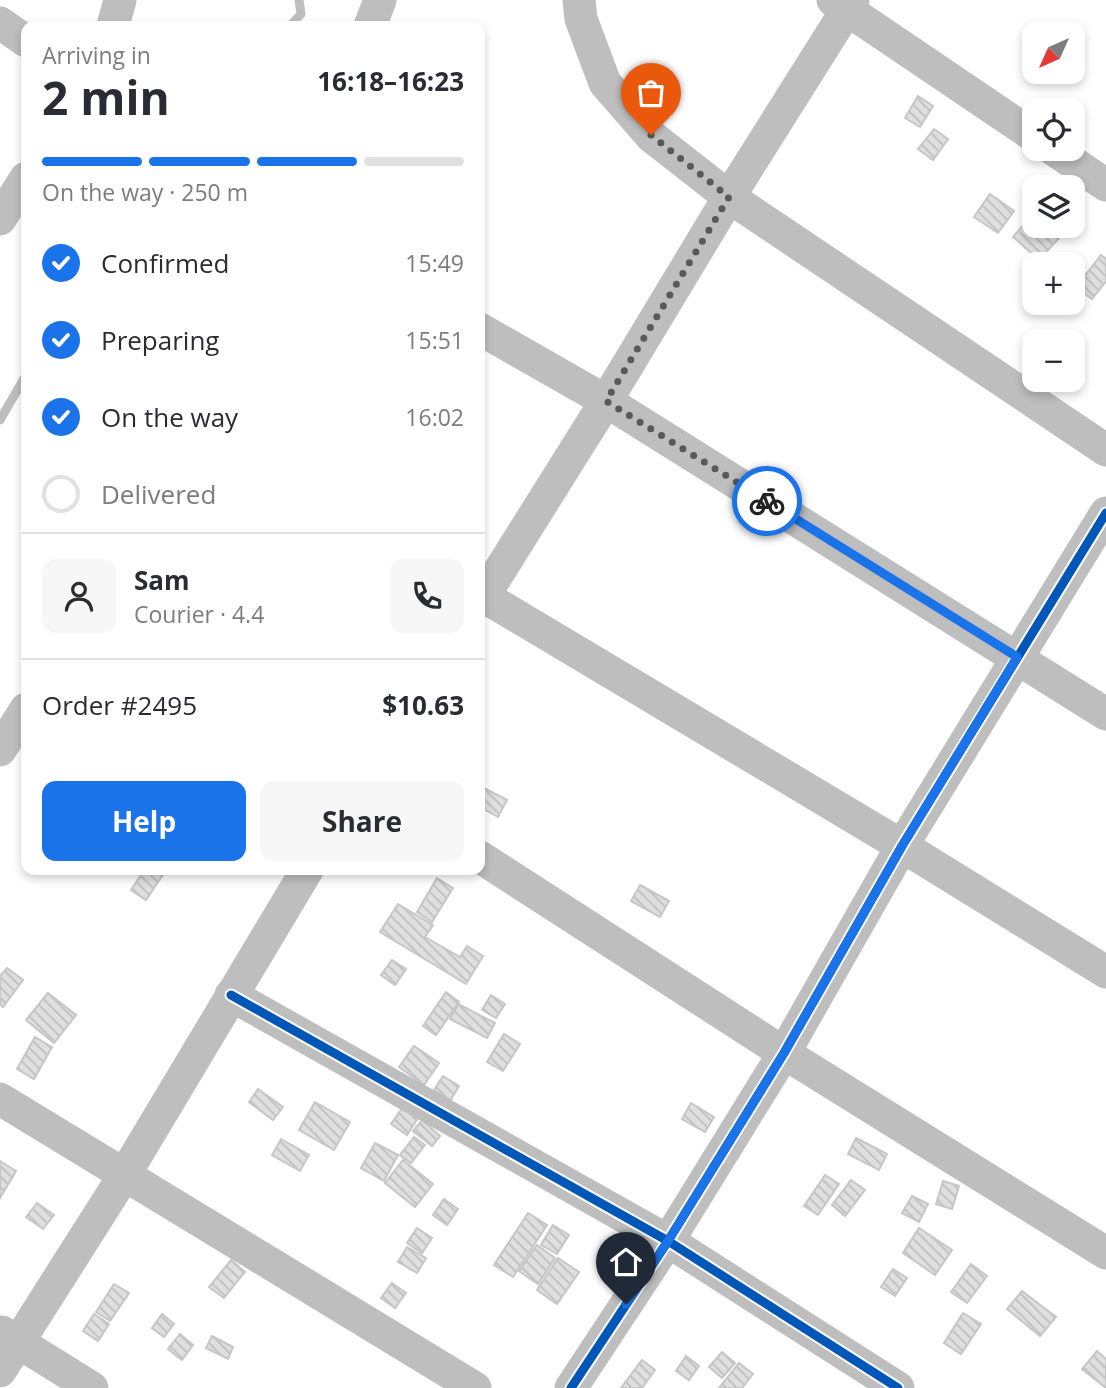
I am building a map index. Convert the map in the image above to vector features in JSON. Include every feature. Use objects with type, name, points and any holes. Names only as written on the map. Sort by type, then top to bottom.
[{"type":"street","points":[[114,21],[120,0]]},
{"type":"street","points":[[372,21],[380,0]]},
{"type":"street","points":[[579,0],[581,19],[605,83],[651,135],[729,197],[1106,450]]},
{"type":"street","points":[[485,591],[606,401],[844,3],[1022,128]]},
{"type":"street","points":[[0,23],[21,38]]},
{"type":"street","points":[[1071,161],[1106,185]]},
{"type":"street","points":[[0,219],[21,186]]},
{"type":"street","points":[[485,332],[606,401],[1106,714]]},
{"type":"street","points":[[571,1388],[668,1241],[784,1053],[902,846],[1106,513]]},
{"type":"street","points":[[485,599],[902,846],[1106,972]]},
{"type":"street","points":[[0,750],[21,717]]},
{"type":"street","points":[[485,860],[784,1053],[1106,1253]]},
{"type":"street","points":[[0,1371],[10,1337],[125,1174],[304,875]]},
{"type":"street","points":[[231,995],[668,1241],[898,1388]]},
{"type":"street","points":[[0,1098],[475,1388]]},
{"type":"street","points":[[10,1337],[92,1388]]},
{"type":"building","points":[[918,96],[933,106],[920,127],[905,118]]},
{"type":"building","points":[[934,129],[948,139],[933,160],[918,149]]},
{"type":"building","points":[[990,194],[1014,211],[998,233],[974,217]]},
{"type":"building","points":[[1022,226],[1022,238],[1059,238],[1046,252],[1030,252],[1013,237]]},
{"type":"building","points":[[1101,255],[1106,259],[1106,281],[1092,299],[1085,294],[1085,275]]},
{"type":"building","points":[[485,789],[507,800],[498,817],[485,810]]},
{"type":"building","points":[[141,875],[163,875],[146,900],[131,890]]},
{"type":"building","points":[[437,878],[453,888],[432,922],[417,912]]},
{"type":"building","points":[[640,885],[669,901],[660,917],[631,901]]},
{"type":"building","points":[[398,904],[433,925],[425,937],[460,957],[467,946],[483,956],[466,984],[380,932]]},
{"type":"building","points":[[392,960],[406,969],[395,985],[381,975]]},
{"type":"building","points":[[7,968],[23,980],[3,1007],[0,1004],[0,976]]},
{"type":"building","points":[[446,992],[459,1002],[436,1035],[423,1026]]},
{"type":"building","points":[[48,993],[76,1015],[54,1043],[26,1020]]},
{"type":"building","points":[[491,995],[505,1004],[496,1018],[482,1010]]},
{"type":"building","points":[[458,1004],[495,1023],[487,1038],[450,1019]]},
{"type":"building","points":[[504,1034],[520,1044],[503,1071],[487,1062]]},
{"type":"building","points":[[35,1037],[52,1047],[34,1079],[17,1069]]},
{"type":"building","points":[[414,1046],[439,1063],[424,1085],[399,1067]]},
{"type":"building","points":[[443,1076],[459,1086],[450,1101],[434,1090]]},
{"type":"building","points":[[258,1089],[283,1107],[273,1120],[249,1102]]},
{"type":"building","points":[[315,1102],[350,1122],[334,1150],[299,1130]]},
{"type":"building","points":[[691,1103],[714,1117],[705,1132],[682,1119]]},
{"type":"building","points":[[403,1107],[418,1118],[407,1135],[391,1124]]},
{"type":"building","points":[[422,1120],[440,1136],[432,1146],[413,1131]]},
{"type":"building","points":[[414,1137],[425,1145],[411,1163],[400,1155]]},
{"type":"building","points":[[856,1138],[887,1154],[879,1170],[848,1154]]},
{"type":"building","points":[[281,1139],[309,1155],[300,1171],[272,1155]]},
{"type":"building","points":[[375,1143],[398,1155],[384,1181],[361,1168]]},
{"type":"building","points":[[403,1160],[433,1184],[415,1207],[385,1183]]},
{"type":"building","points":[[0,1161],[16,1171],[0,1198]]},
{"type":"building","points":[[825,1175],[839,1184],[818,1215],[804,1206]]},
{"type":"building","points":[[851,1180],[865,1190],[845,1216],[832,1205]]},
{"type":"building","points":[[943,1181],[959,1186],[952,1209],[936,1204]]},
{"type":"building","points":[[912,1196],[928,1204],[919,1222],[902,1213]]},
{"type":"building","points":[[444,1199],[458,1209],[447,1225],[433,1215]]},
{"type":"building","points":[[37,1203],[54,1215],[43,1229],[26,1217]]},
{"type":"building","points":[[528,1213],[547,1225],[513,1277],[494,1265]]},
{"type":"building","points":[[553,1225],[569,1235],[557,1254],[541,1245]]},
{"type":"building","points":[[417,1228],[432,1238],[422,1253],[407,1243]]},
{"type":"building","points":[[919,1228],[952,1250],[935,1275],[903,1253]]},
{"type":"building","points":[[613,1242],[630,1252],[622,1265],[605,1256]]},
{"type":"building","points":[[537,1245],[555,1258],[538,1284],[519,1271]]},
{"type":"building","points":[[407,1247],[426,1258],[417,1273],[398,1262]]},
{"type":"building","points":[[558,1258],[579,1272],[557,1304],[537,1290]]},
{"type":"building","points":[[231,1260],[245,1272],[224,1298],[209,1287]]},
{"type":"building","points":[[971,1264],[987,1276],[967,1303],[951,1292]]},
{"type":"building","points":[[893,1269],[907,1278],[895,1296],[881,1287]]},
{"type":"building","points":[[392,1283],[406,1293],[395,1308],[381,1298]]},
{"type":"building","points":[[114,1284],[129,1293],[110,1321],[96,1312]]},
{"type":"building","points":[[1022,1291],[1056,1317],[1040,1336],[1007,1309]]},
{"type":"building","points":[[963,1313],[981,1324],[961,1354],[944,1343]]},
{"type":"building","points":[[94,1314],[109,1324],[98,1341],[83,1331]]},
{"type":"building","points":[[162,1314],[174,1324],[164,1337],[152,1328]]},
{"type":"building","points":[[180,1334],[193,1345],[182,1360],[168,1349]]},
{"type":"building","points":[[212,1336],[233,1347],[228,1359],[206,1348]]},
{"type":"building","points":[[1097,1351],[1106,1359],[1106,1388],[1082,1369]]},
{"type":"building","points":[[722,1352],[735,1363],[722,1378],[709,1367]]},
{"type":"building","points":[[686,1356],[699,1366],[689,1380],[676,1371]]},
{"type":"building","points":[[642,1360],[655,1370],[642,1388],[621,1388]]},
{"type":"building","points":[[739,1363],[753,1374],[742,1388],[719,1388]]},
{"type":"waterway","points":[[295,21],[301,14],[299,0]]},
{"type":"waterway","points":[[0,420],[21,384]]},
{"type":"cycle path","points":[[571,1388],[668,1241],[784,1053],[902,846],[1106,513]]},
{"type":"cycle path","points":[[231,995],[668,1241],[898,1388]]},
{"type":"way so far","points":[[651,135],[729,197],[606,401],[767,501]]},
{"type":"route","points":[[626,1304],[784,1053],[902,846],[1017,657],[767,501]]}]
